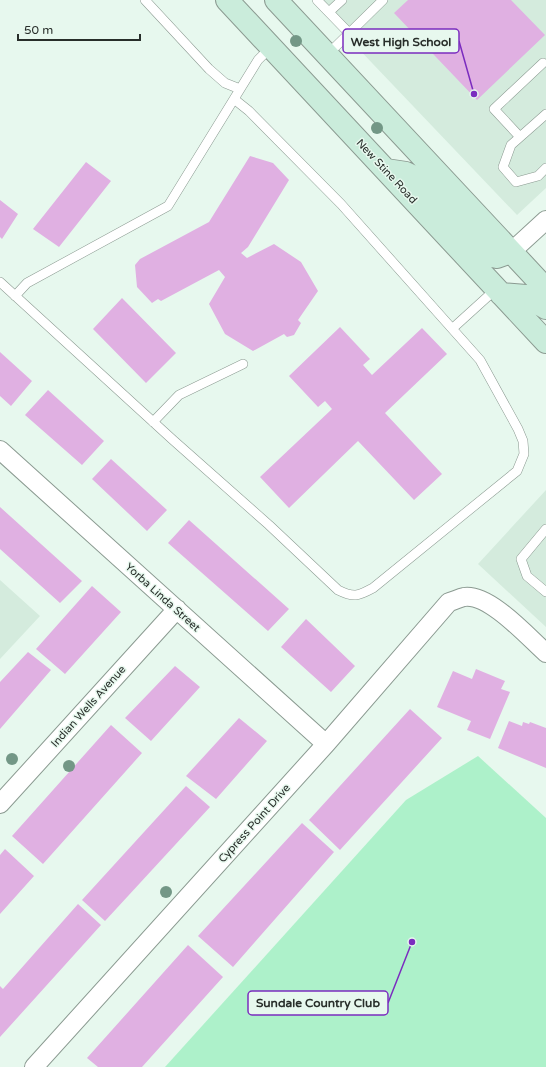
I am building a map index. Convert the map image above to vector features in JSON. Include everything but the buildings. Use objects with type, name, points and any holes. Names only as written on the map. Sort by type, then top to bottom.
[{"type":"main road","name":"New Stine Road","points":[[227,0],[546,342]]},
{"type":"main road","points":[[276,0],[546,289]]},
{"type":"main road","points":[[386,170],[406,173],[414,178],[486,255],[497,258],[511,252]]},
{"type":"main road","points":[[499,291],[526,296],[546,308]]},
{"type":"street","points":[[511,252],[546,220]]},
{"type":"street","name":"Yorba Linda Street","points":[[0,450],[326,744]]},
{"type":"street","name":"Cypress Point Drive","points":[[34,1067],[326,744],[449,602],[465,597],[482,600],[498,610],[546,653]]},
{"type":"street","name":"Indian Wells Avenue","points":[[0,804],[177,609]]},
{"type":"lane","points":[[145,0],[209,69],[225,83],[240,89]]},
{"type":"lane","points":[[317,0],[349,33]]},
{"type":"lane","points":[[329,12],[342,0]]},
{"type":"lane","points":[[327,55],[383,0]]},
{"type":"lane","points":[[15,296],[27,283],[168,206],[258,60],[270,46]]},
{"type":"lane","points":[[520,137],[494,109],[543,62]]},
{"type":"lane","points":[[0,282],[153,422],[269,525],[338,590],[350,596],[360,595],[373,588],[517,471],[521,465],[524,454],[523,441],[518,429],[480,360],[453,328],[341,204],[250,111],[234,99]]},
{"type":"lane","points":[[546,114],[511,145],[503,167],[516,182],[538,176],[546,168]]},
{"type":"lane","points":[[453,328],[499,291]]},
{"type":"lane","points":[[153,422],[179,395],[243,364]]},
{"type":"lane","points":[[546,529],[520,558],[527,576],[546,592]]},
{"type":"shaded area","points":[[312,0],[546,0],[546,188],[517,215]]},
{"type":"shaded area","points":[[546,490],[546,627],[478,564]]},
{"type":"shaded area","points":[[0,580],[40,616],[0,659]]},
{"type":"green space","points":[[478,756],[546,818],[546,1067],[165,1067],[406,800]]},
{"type":"place","name":"West High School","points":[[474,94]]},
{"type":"place","name":"Sundale Country Club","points":[[412,942]]}]
